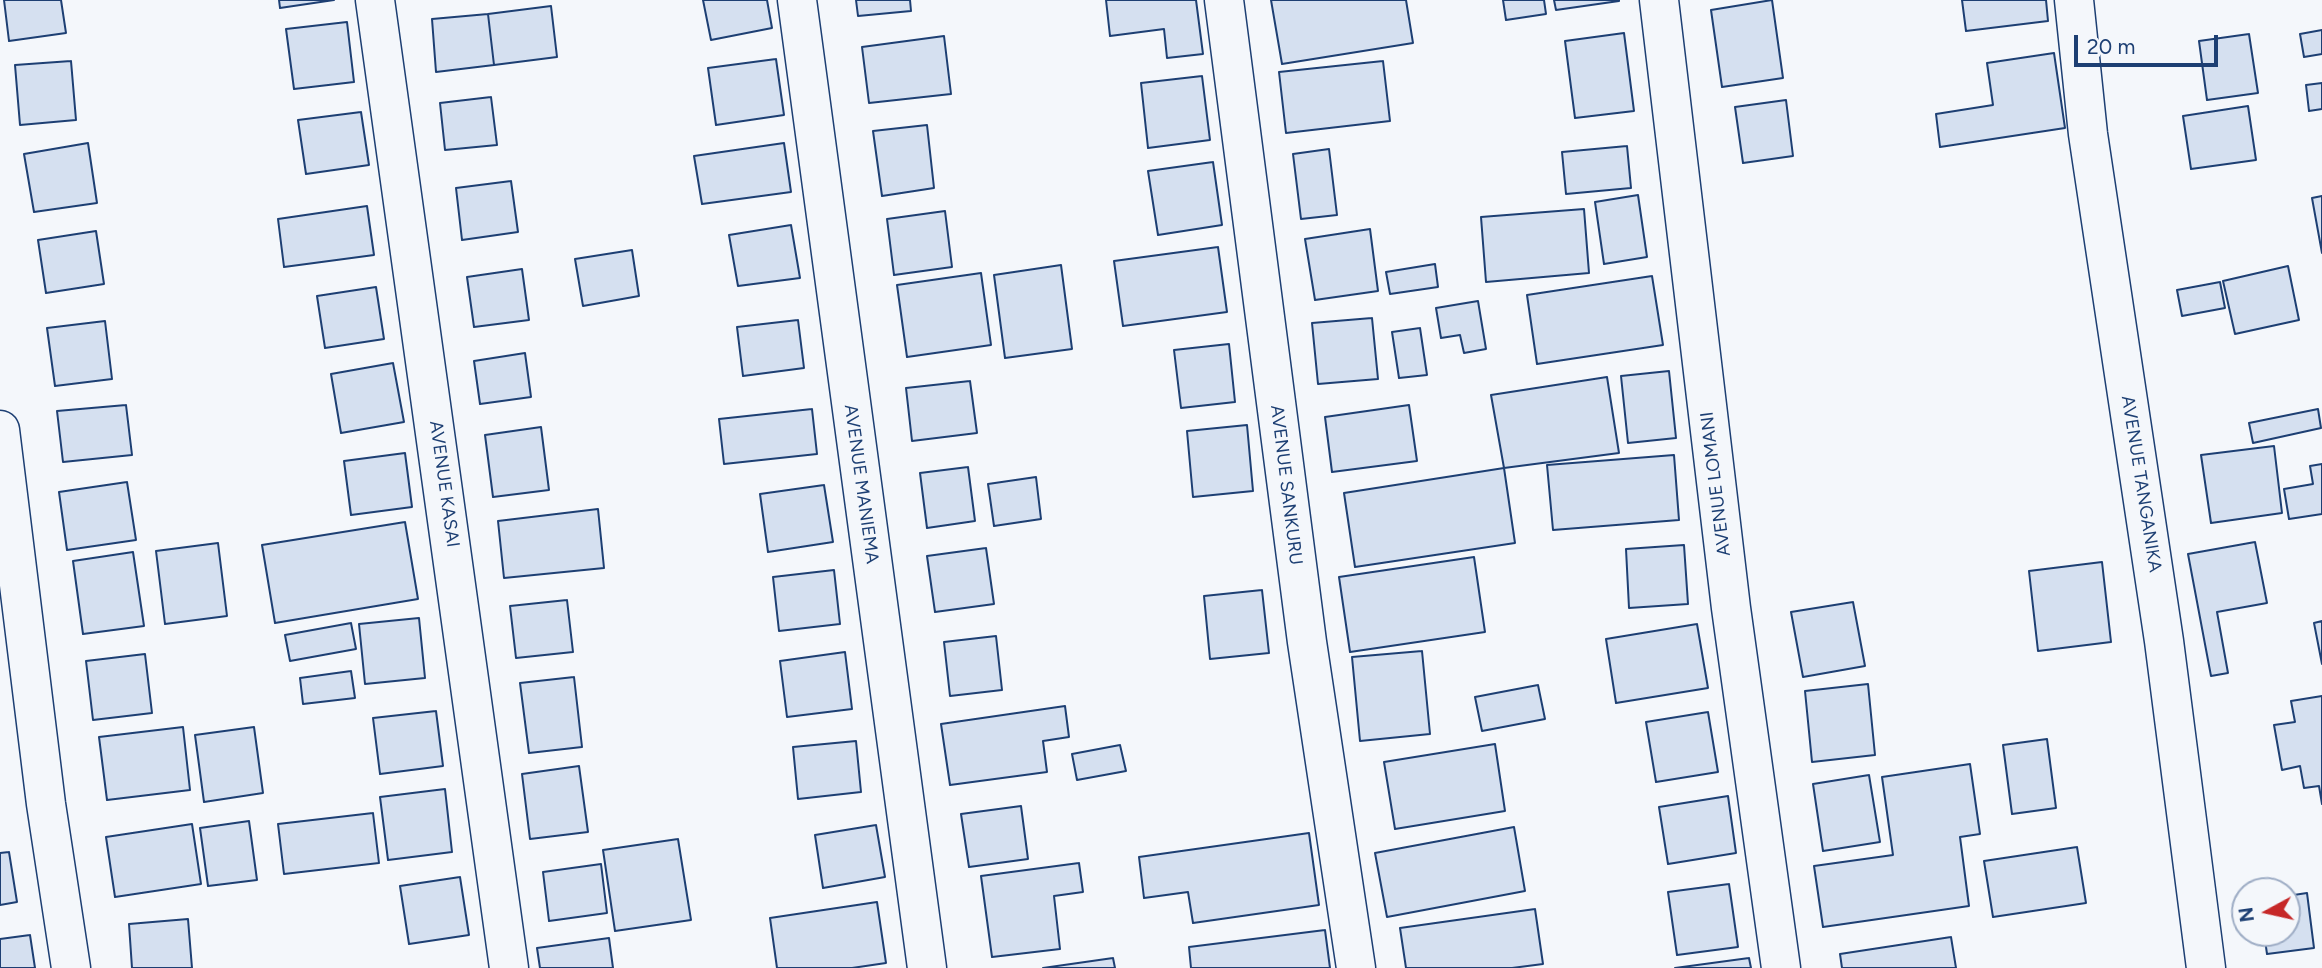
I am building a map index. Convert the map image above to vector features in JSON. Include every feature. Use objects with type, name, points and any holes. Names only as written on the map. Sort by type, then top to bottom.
[{"type":"street","name":"AVENUE KASAI","points":[[375,0],[476,714],[509,968]]},
{"type":"street","name":"AVENUE MANIEMA","points":[[797,0],[927,968]]},
{"type":"street","name":"AVENUE SANKURU","points":[[1224,0],[1307,642],[1356,968]]},
{"type":"street","name":"AVENUE LOMANI","points":[[1658,0],[1731,608],[1781,968]]},
{"type":"street","name":"AVENUE TANGANIKA","points":[[2074,0],[2088,134],[2164,641],[2206,968]]},
{"type":"street","points":[[0,430],[46,804],[71,968]]},
{"type":"building","points":[[4,0],[61,0],[66,33],[9,41]]},
{"type":"building","points":[[279,0],[334,0],[280,8]]},
{"type":"building","points":[[703,0],[767,0],[772,28],[711,40]]},
{"type":"building","points":[[856,0],[910,0],[911,11],[858,16]]},
{"type":"building","points":[[1106,0],[1196,0],[1203,54],[1167,58],[1164,29],[1110,36]]},
{"type":"building","points":[[1271,0],[1406,0],[1413,43],[1282,64]]},
{"type":"building","points":[[1503,0],[1544,0],[1546,14],[1506,20]]},
{"type":"building","points":[[1554,0],[1619,0],[1619,1],[1556,10]]},
{"type":"building","points":[[1772,0],[1783,78],[1722,87],[1711,10]]},
{"type":"building","points":[[1962,0],[2046,0],[2048,21],[1966,31]]},
{"type":"building","points":[[551,6],[557,57],[494,65],[488,14]]},
{"type":"building","points":[[488,14],[494,65],[436,72],[432,19]]},
{"type":"building","points":[[347,22],[354,82],[294,89],[286,29]]},
{"type":"building","points":[[2322,30],[2322,54],[2304,57],[2300,34]]},
{"type":"building","points":[[1624,33],[1634,111],[1575,118],[1565,41]]},
{"type":"building","points":[[2249,34],[2258,93],[2207,100],[2199,41]]},
{"type":"building","points":[[944,36],[951,94],[869,103],[862,47]]},
{"type":"building","points":[[2054,53],[2065,128],[1940,147],[1936,114],[1993,105],[1987,63]]},
{"type":"building","points":[[776,59],[784,115],[716,125],[708,68]]},
{"type":"building","points":[[71,61],[76,120],[20,125],[15,65]]},
{"type":"building","points":[[1383,61],[1390,121],[1286,133],[1279,72]]},
{"type":"building","points":[[1202,76],[1210,140],[1148,148],[1141,83]]},
{"type":"building","points":[[2322,83],[2322,109],[2309,111],[2306,85]]},
{"type":"building","points":[[491,97],[497,145],[445,150],[440,103]]},
{"type":"building","points":[[1786,100],[1793,156],[1743,163],[1735,107]]},
{"type":"building","points":[[2248,106],[2256,160],[2191,169],[2183,116]]},
{"type":"building","points":[[361,112],[369,165],[306,174],[298,120]]},
{"type":"building","points":[[927,125],[934,188],[882,196],[873,131]]},
{"type":"building","points":[[88,143],[97,203],[34,212],[24,154]]},
{"type":"building","points":[[784,143],[791,192],[702,204],[694,156]]},
{"type":"building","points":[[1627,146],[1631,188],[1566,194],[1562,152]]},
{"type":"building","points":[[1329,149],[1337,215],[1301,219],[1293,154]]},
{"type":"building","points":[[1213,162],[1222,225],[1158,235],[1148,171]]},
{"type":"building","points":[[511,181],[518,232],[462,240],[456,188]]},
{"type":"building","points":[[1638,195],[1647,257],[1604,264],[1595,202]]},
{"type":"building","points":[[2322,196],[2322,253],[2312,198]]},
{"type":"building","points":[[367,206],[374,255],[284,267],[278,219]]},
{"type":"building","points":[[1584,209],[1589,273],[1486,282],[1481,217]]},
{"type":"building","points":[[945,211],[952,267],[894,275],[887,219]]},
{"type":"building","points":[[791,225],[800,278],[738,286],[729,235]]},
{"type":"building","points":[[1370,229],[1378,291],[1315,300],[1305,239]]},
{"type":"building","points":[[96,231],[104,284],[46,293],[38,240]]},
{"type":"building","points":[[1218,247],[1227,312],[1123,326],[1114,261]]},
{"type":"building","points":[[632,250],[639,296],[583,306],[575,259]]},
{"type":"building","points":[[1435,264],[1438,287],[1390,294],[1386,272]]},
{"type":"building","points":[[1061,265],[1072,349],[1005,358],[994,275]]},
{"type":"building","points":[[2288,266],[2299,320],[2235,334],[2223,281]]},
{"type":"building","points":[[522,269],[529,320],[474,327],[467,277]]},
{"type":"building","points":[[981,273],[991,345],[907,357],[897,285]]},
{"type":"building","points":[[1652,276],[1663,345],[1537,364],[1527,295]]},
{"type":"building","points":[[2220,282],[2225,308],[2182,316],[2177,290]]},
{"type":"building","points":[[376,287],[384,339],[325,348],[317,296]]},
{"type":"building","points":[[1478,301],[1486,349],[1464,353],[1460,335],[1441,338],[1436,308]]},
{"type":"building","points":[[1372,318],[1378,379],[1318,384],[1312,323]]},
{"type":"building","points":[[798,320],[804,368],[743,376],[737,327]]},
{"type":"building","points":[[105,321],[112,379],[55,386],[47,328]]},
{"type":"building","points":[[1420,328],[1427,375],[1399,378],[1392,332]]},
{"type":"building","points":[[1229,344],[1235,402],[1181,408],[1174,350]]},
{"type":"building","points":[[525,353],[531,397],[480,404],[474,361]]},
{"type":"building","points":[[393,363],[404,422],[341,433],[331,374]]},
{"type":"building","points":[[1669,371],[1676,438],[1628,443],[1621,376]]},
{"type":"building","points":[[1607,377],[1619,453],[1504,468],[1491,395]]},
{"type":"building","points":[[970,381],[977,433],[912,441],[906,388]]},
{"type":"building","points":[[126,405],[132,455],[63,462],[57,411]]},
{"type":"building","points":[[1409,405],[1417,461],[1332,472],[1325,417]]},
{"type":"building","points":[[812,409],[817,454],[724,464],[719,419]]},
{"type":"building","points":[[2318,409],[2321,428],[2253,443],[2249,423]]},
{"type":"building","points":[[1247,425],[1253,491],[1193,497],[1187,431]]},
{"type":"building","points":[[541,427],[549,490],[493,497],[485,435]]},
{"type":"building","points":[[2274,446],[2282,513],[2211,523],[2201,455]]},
{"type":"building","points":[[405,453],[412,507],[351,515],[344,461]]},
{"type":"building","points":[[1674,455],[1679,520],[1553,530],[1547,465]]},
{"type":"building","points":[[2322,464],[2322,514],[2289,519],[2284,489],[2313,484],[2310,466]]},
{"type":"building","points":[[968,467],[975,521],[927,528],[920,473]]},
{"type":"building","points":[[1504,468],[1515,543],[1355,567],[1344,493]]},
{"type":"building","points":[[1036,477],[1041,519],[994,526],[988,484]]},
{"type":"building","points":[[127,482],[136,540],[67,550],[59,492]]},
{"type":"building","points":[[824,485],[833,542],[768,552],[760,494]]},
{"type":"building","points":[[598,509],[604,568],[504,578],[498,521]]},
{"type":"building","points":[[405,522],[418,599],[275,623],[262,545]]},
{"type":"building","points":[[2255,542],[2267,603],[2217,612],[2228,673],[2211,676],[2188,554]]},
{"type":"building","points":[[218,543],[227,616],[165,624],[156,551]]},
{"type":"building","points":[[1684,545],[1688,604],[1629,608],[1626,549]]},
{"type":"building","points":[[986,548],[994,604],[935,612],[927,556]]},
{"type":"building","points":[[133,552],[144,626],[83,634],[73,561]]},
{"type":"building","points":[[1474,557],[1485,632],[1350,652],[1339,577]]},
{"type":"building","points":[[2102,562],[2111,642],[2038,651],[2029,571]]},
{"type":"building","points":[[834,570],[840,624],[779,631],[773,577]]},
{"type":"building","points":[[1262,590],[1269,653],[1210,659],[1204,596]]},
{"type":"building","points":[[567,600],[573,652],[516,658],[510,606]]},
{"type":"building","points":[[1853,602],[1865,666],[1803,677],[1791,612]]},
{"type":"building","points":[[419,618],[425,678],[365,684],[359,624]]},
{"type":"building","points":[[2322,621],[2322,664],[2314,623]]},
{"type":"building","points":[[351,623],[356,649],[290,661],[285,635]]},
{"type":"building","points":[[1697,624],[1708,688],[1616,703],[1606,639]]},
{"type":"building","points":[[996,636],[1002,690],[950,696],[944,642]]},
{"type":"building","points":[[1422,651],[1430,734],[1360,741],[1352,657]]},
{"type":"building","points":[[845,652],[852,709],[787,717],[780,661]]},
{"type":"building","points":[[145,654],[152,713],[93,720],[86,661]]},
{"type":"building","points":[[351,671],[355,698],[303,704],[300,678]]},
{"type":"building","points":[[574,677],[582,747],[529,753],[520,683]]},
{"type":"building","points":[[1868,684],[1875,755],[1812,762],[1805,691]]},
{"type":"building","points":[[1538,685],[1545,719],[1482,731],[1475,697]]},
{"type":"building","points":[[2322,696],[2322,804],[2319,786],[2304,788],[2300,766],[2282,770],[2274,725],[2295,722],[2291,701]]},
{"type":"building","points":[[1065,706],[1069,737],[1043,741],[1047,772],[950,785],[941,724]]},
{"type":"building","points":[[436,711],[443,766],[380,774],[373,718]]},
{"type":"building","points":[[1708,712],[1718,772],[1656,782],[1646,722]]},
{"type":"building","points":[[183,727],[190,790],[107,800],[99,737]]},
{"type":"building","points":[[254,727],[263,793],[204,802],[195,735]]},
{"type":"building","points":[[2047,739],[2056,808],[2012,814],[2003,745]]},
{"type":"building","points":[[856,741],[861,792],[798,799],[793,747]]},
{"type":"building","points":[[1495,744],[1505,811],[1395,829],[1384,762]]},
{"type":"building","points":[[1120,745],[1126,771],[1077,780],[1072,754]]},
{"type":"building","points":[[1970,764],[1980,834],[1960,837],[1969,906],[1823,927],[1814,866],[1893,855],[1882,777]]},
{"type":"building","points":[[579,766],[588,832],[530,839],[522,774]]},
{"type":"building","points":[[1869,775],[1880,842],[1823,851],[1813,784]]},
{"type":"building","points":[[445,789],[452,852],[388,860],[380,797]]},
{"type":"building","points":[[1728,796],[1736,853],[1668,864],[1659,807]]},
{"type":"building","points":[[1021,806],[1028,859],[969,867],[961,814]]},
{"type":"building","points":[[373,813],[379,863],[284,874],[278,824]]},
{"type":"building","points":[[249,821],[257,880],[208,886],[200,828]]},
{"type":"building","points":[[192,824],[201,884],[115,897],[106,837]]},
{"type":"building","points":[[876,825],[885,877],[823,888],[815,835]]},
{"type":"building","points":[[1514,827],[1525,891],[1387,917],[1375,853]]},
{"type":"building","points":[[1309,833],[1319,905],[1193,923],[1188,892],[1144,898],[1139,857]]},
{"type":"building","points":[[678,839],[691,920],[615,931],[603,850]]},
{"type":"building","points":[[2077,847],[2086,903],[1993,917],[1984,861]]},
{"type":"building","points":[[9,852],[17,902],[0,905],[0,853]]},
{"type":"building","points":[[1079,863],[1083,892],[1054,896],[1060,949],[992,957],[981,876]]},
{"type":"building","points":[[601,864],[607,913],[549,921],[543,872]]},
{"type":"building","points":[[460,877],[469,935],[409,944],[400,886]]},
{"type":"building","points":[[1729,884],[1738,947],[1677,955],[1668,892]]},
{"type":"building","points":[[2307,893],[2314,948],[2267,954],[2266,947],[2301,947],[2301,894]]},
{"type":"building","points":[[877,902],[886,963],[852,968],[777,968],[770,918]]},
{"type":"building","points":[[1535,909],[1543,964],[1512,968],[1406,968],[1400,928]]},
{"type":"building","points":[[188,919],[192,968],[132,968],[129,924]]},
{"type":"building","points":[[1325,930],[1330,968],[1191,968],[1189,947]]},
{"type":"building","points":[[30,935],[35,968],[0,968],[0,939]]},
{"type":"building","points":[[1951,937],[1956,968],[1842,968],[1840,954]]},
{"type":"building","points":[[609,938],[613,968],[540,968],[537,948]]},
{"type":"building","points":[[1113,958],[1115,968],[1043,968]]},
{"type":"building","points":[[1749,958],[1751,968],[1675,968]]}]
